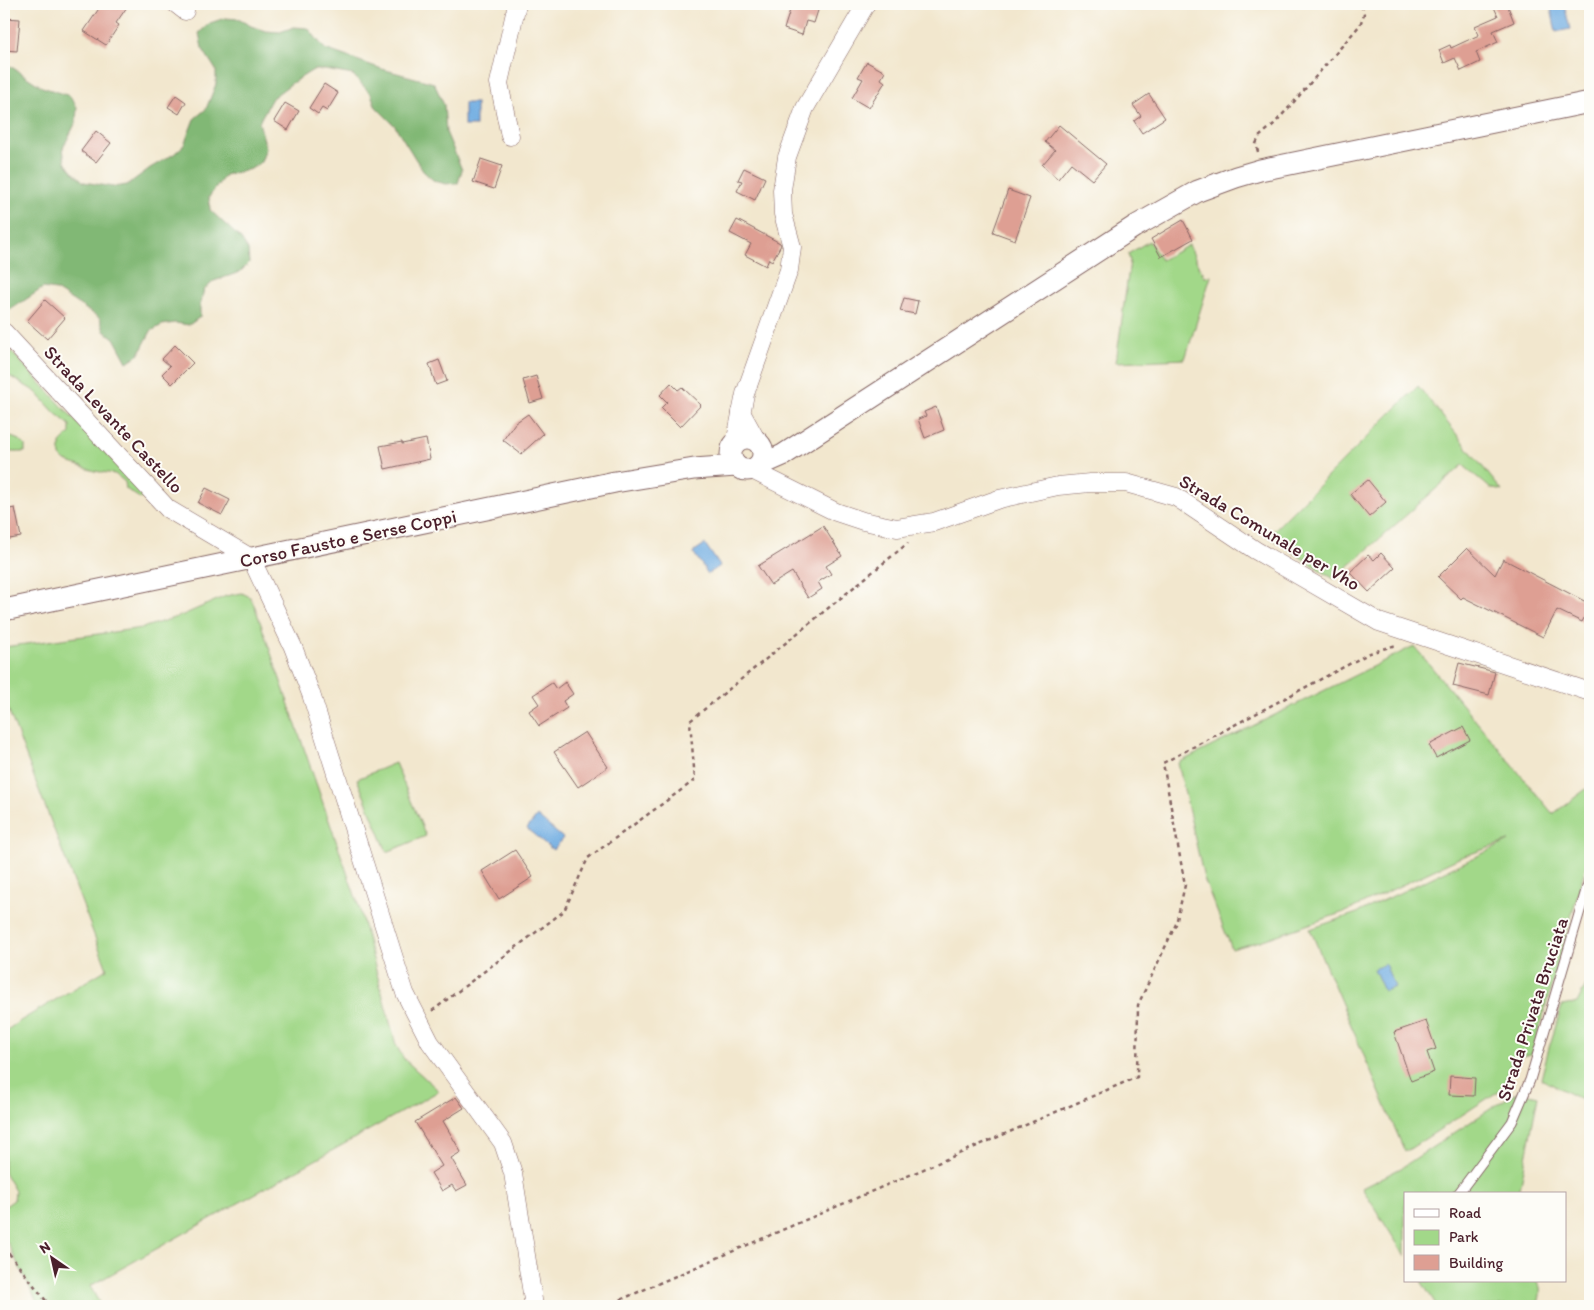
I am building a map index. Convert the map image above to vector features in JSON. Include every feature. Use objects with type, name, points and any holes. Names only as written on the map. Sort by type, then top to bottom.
[{"type":"street","points":[[510,136],[499,82],[517,4]]},
{"type":"street","points":[[743,459],[741,412],[745,394],[790,270],[792,248],[783,214],[782,190],[787,157],[805,108],[866,4]]},
{"type":"street","points":[[743,459],[783,455],[1134,227],[1198,191],[1260,170],[1590,102]]},
{"type":"street","name":"Strada Levante Castello","points":[[4,332],[168,509],[251,558]]},
{"type":"street","points":[[741,412],[762,449],[763,459],[743,459]]},
{"type":"street","points":[[757,442],[792,439],[819,432]]},
{"type":"street","name":"Corso Fausto e Serse Coppi","points":[[4,610],[615,482],[694,470],[713,456],[743,459]]},
{"type":"street","name":"Strada Comunale per Vho","points":[[743,459],[836,512],[863,522],[897,528],[934,522],[999,499],[1058,486],[1090,483],[1126,483],[1176,497],[1255,550],[1379,622],[1590,692]]},
{"type":"street","points":[[251,558],[293,647],[312,694],[405,993],[430,1042],[503,1143],[508,1155],[513,1173],[534,1306]]},
{"type":"lane","name":"Strada Privata Bruciata","points":[[1460,1192],[1512,1122],[1523,1097],[1530,1080],[1590,877]]},
{"type":"path","points":[[1260,170],[1256,144],[1259,137],[1294,103],[1360,25],[1364,14],[1361,4]]},
{"type":"path","points":[[418,1021],[564,911],[588,858],[695,780],[690,721],[911,541]]},
{"type":"path","points":[[606,1306],[1137,1077],[1138,1005],[1176,924],[1185,885],[1163,763],[1370,653],[1396,645]]},
{"type":"path","points":[[4,1247],[50,1306]]},
{"type":"green space","points":[[225,18],[238,19],[266,31],[280,32],[294,27],[308,28],[325,49],[382,69],[434,83],[444,105],[446,132],[462,170],[458,183],[445,184],[433,180],[423,171],[395,126],[376,107],[371,94],[353,75],[326,70],[313,70],[272,98],[259,122],[266,148],[261,162],[251,169],[225,175],[209,197],[210,210],[241,239],[248,250],[249,263],[240,272],[214,281],[204,290],[200,304],[200,317],[189,325],[175,323],[162,325],[151,331],[139,354],[127,362],[114,338],[104,331],[100,318],[56,290],[43,288],[10,310],[4,308],[4,64],[7,64],[42,87],[70,96],[77,107],[76,122],[63,148],[65,162],[73,172],[84,182],[113,187],[127,185],[150,168],[174,154],[184,145],[194,119],[206,109],[216,84],[216,70],[202,48],[199,33],[210,23]]},
{"type":"green space","points":[[1149,241],[1161,260],[1189,245],[1204,277],[1211,276],[1185,359],[1116,362],[1130,261],[1128,254]]},
{"type":"green space","points":[[4,344],[144,494],[141,499],[126,489],[125,482],[115,474],[94,471],[65,461],[60,456],[60,443],[70,433],[70,425],[55,413],[36,392],[4,373]]},
{"type":"green space","points":[[1418,386],[1502,491],[1490,488],[1463,465],[1334,579],[1268,536]]},
{"type":"green space","points":[[4,434],[19,440],[25,445],[25,452],[4,452]]},
{"type":"green space","points":[[242,593],[250,597],[255,607],[359,907],[396,1045],[404,1059],[439,1091],[90,1286],[101,1306],[39,1306],[4,1236],[4,1207],[14,1200],[15,1191],[4,1172],[4,1032],[107,969],[4,698],[4,647],[142,628],[183,615],[226,596]]},
{"type":"green space","points":[[1414,646],[1553,814],[1590,786],[1590,851],[1532,1054],[1524,1055],[1514,1060],[1507,1073],[1505,1087],[1405,1152],[1310,929],[1357,913],[1509,841],[1461,857],[1347,911],[1232,949],[1204,879],[1178,763]]},
{"type":"green space","points":[[395,763],[426,836],[387,852],[357,779]]},
{"type":"green space","points":[[1590,965],[1590,1104],[1541,1079],[1562,1006],[1577,1003],[1586,985]]},
{"type":"green space","points":[[1520,1092],[1538,1096],[1519,1192],[1404,1192],[1404,1254],[1362,1188],[1401,1168],[1510,1096]]},
{"type":"green space","points":[[1422,1282],[1538,1282],[1540,1288],[1537,1306],[1437,1306]]},
{"type":"water","points":[[1550,4],[1564,4],[1570,29],[1556,32]]},
{"type":"water","points":[[464,103],[476,103],[476,126],[464,126]]},
{"type":"water","points":[[705,544],[720,566],[708,574],[693,552]]},
{"type":"water","points":[[537,816],[563,838],[553,850],[527,829]]},
{"type":"water","points":[[1385,964],[1395,987],[1384,991],[1374,969]]},
{"type":"building","points":[[102,4],[129,4],[116,23],[119,25],[106,45],[84,31]]},
{"type":"building","points":[[792,4],[820,4],[814,23],[806,21],[802,35],[784,29]]},
{"type":"building","points":[[1507,4],[1514,22],[1493,31],[1498,42],[1476,52],[1480,62],[1461,71],[1455,58],[1444,63],[1439,50],[1450,45],[1451,48],[1479,35],[1475,26],[1498,16],[1494,7]]},
{"type":"building","points":[[4,18],[20,19],[17,51],[4,50]]},
{"type":"building","points":[[867,62],[885,72],[881,79],[885,82],[869,108],[852,98],[863,79],[858,77]]},
{"type":"building","points":[[324,84],[338,93],[327,111],[322,108],[318,114],[309,108]]},
{"type":"building","points":[[1149,94],[1165,118],[1142,133],[1134,121],[1141,116],[1133,105]]},
{"type":"building","points":[[176,95],[186,102],[179,114],[168,107]]},
{"type":"building","points":[[285,103],[299,111],[288,130],[274,121]]},
{"type":"building","points":[[1059,125],[1106,164],[1092,180],[1071,163],[1058,179],[1042,165],[1055,150],[1045,142]]},
{"type":"building","points":[[96,131],[111,143],[96,162],[81,151]]},
{"type":"building","points":[[481,159],[502,166],[494,189],[473,182]]},
{"type":"building","points":[[744,168],[765,178],[755,200],[737,191],[742,181],[738,180]]},
{"type":"building","points":[[1008,190],[1030,198],[1015,240],[993,232]]},
{"type":"building","points":[[737,220],[780,243],[781,245],[772,261],[769,259],[766,266],[745,255],[751,244],[730,233]]},
{"type":"building","points":[[1183,220],[1193,239],[1161,257],[1151,239]]},
{"type":"building","points":[[904,298],[918,301],[915,314],[900,311]]},
{"type":"building","points":[[45,300],[65,318],[47,339],[27,321]]},
{"type":"building","points":[[175,345],[193,363],[172,384],[162,374],[170,366],[162,359]]},
{"type":"building","points":[[439,360],[447,381],[436,385],[429,364]]},
{"type":"building","points":[[536,376],[543,399],[530,403],[523,380]]},
{"type":"building","points":[[671,383],[678,390],[682,387],[701,405],[680,427],[661,408],[667,402],[660,395]]},
{"type":"building","points":[[936,407],[944,430],[925,438],[918,419],[926,416],[924,412]]},
{"type":"building","points":[[528,414],[543,434],[521,454],[503,440],[515,423]]},
{"type":"building","points":[[426,439],[430,459],[385,469],[380,446]]},
{"type":"building","points":[[1368,480],[1386,502],[1369,517],[1350,494]]},
{"type":"building","points":[[206,488],[230,500],[222,515],[198,503]]},
{"type":"building","points":[[15,508],[21,537],[4,540],[4,510]]},
{"type":"building","points":[[823,526],[842,556],[826,566],[831,574],[818,582],[822,589],[808,598],[792,572],[771,585],[758,566]]},
{"type":"building","points":[[1467,548],[1495,575],[1503,559],[1590,604],[1582,622],[1557,610],[1543,637],[1463,597],[1461,599],[1438,577]]},
{"type":"building","points":[[1381,553],[1395,568],[1369,592],[1350,572],[1368,555],[1374,560]]},
{"type":"building","points":[[1459,663],[1495,672],[1489,695],[1453,686]]},
{"type":"building","points":[[565,682],[573,694],[563,701],[567,708],[539,726],[529,711],[539,704],[533,695],[552,683],[556,689]]},
{"type":"building","points":[[1463,727],[1470,740],[1436,758],[1429,745]]},
{"type":"building","points":[[585,732],[608,767],[578,787],[554,752]]},
{"type":"building","points":[[515,850],[533,877],[499,899],[482,871]]},
{"type":"building","points":[[1426,1021],[1436,1049],[1427,1052],[1434,1072],[1411,1081],[1394,1032]]},
{"type":"building","points":[[1450,1076],[1475,1078],[1474,1096],[1449,1095]]},
{"type":"building","points":[[456,1097],[464,1108],[443,1121],[461,1152],[451,1158],[467,1185],[456,1191],[452,1185],[442,1191],[431,1173],[442,1166],[415,1122]]}]
